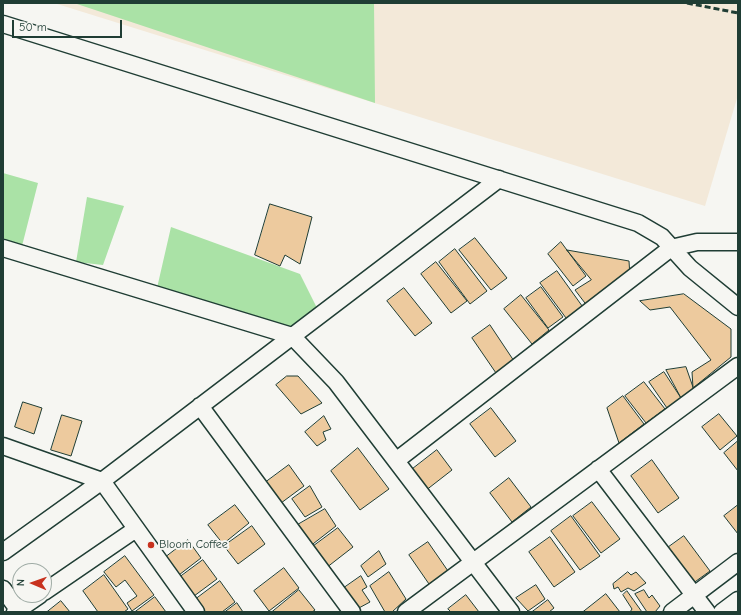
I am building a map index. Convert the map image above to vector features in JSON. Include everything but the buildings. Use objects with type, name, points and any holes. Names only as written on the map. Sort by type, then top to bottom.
[{"type":"street","points":[[3,24],[638,223],[662,237],[690,268],[738,307]]},
{"type":"street","points":[[3,552],[102,481],[499,179]]},
{"type":"street","points":[[397,460],[671,248],[697,242],[738,242]]},
{"type":"street","points":[[3,248],[292,336],[336,382],[397,460],[511,612]]},
{"type":"street","points":[[406,612],[738,366]]},
{"type":"street","points":[[200,406],[352,612]]},
{"type":"street","points":[[3,446],[102,481],[196,612]]},
{"type":"street","points":[[598,469],[707,612]]},
{"type":"street","points":[[52,586],[136,528]]},
{"type":"street","points":[[672,612],[738,562]]},
{"type":"street","points":[[3,589],[18,611],[29,603]]},
{"type":"street","points":[[722,612],[738,600]]},
{"type":"shaded area","points":[[54,3],[738,3],[738,95],[705,206]]},
{"type":"green space","points":[[74,3],[374,3],[375,103]]},
{"type":"green space","points":[[3,173],[38,183],[22,246],[3,240]]},
{"type":"green space","points":[[87,197],[124,206],[103,265],[76,262]]},
{"type":"green space","points":[[171,227],[300,274],[317,308],[289,328],[157,288]]},
{"type":"railway","points":[[687,3],[738,13]]},
{"type":"place","name":"Bloom Coffee","points":[[151,545]]}]
